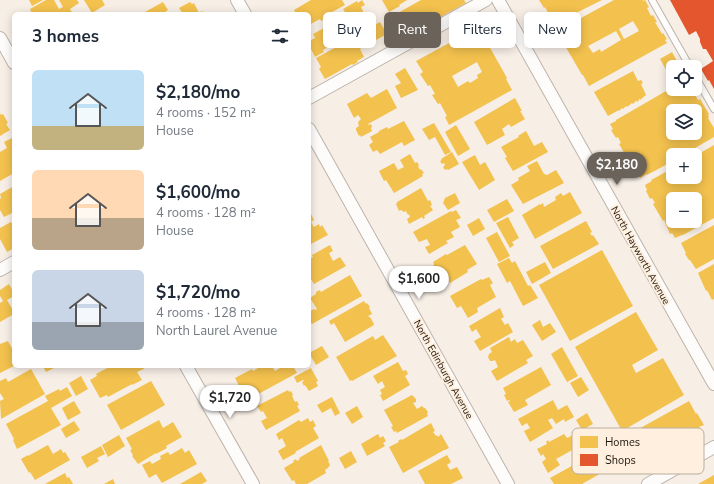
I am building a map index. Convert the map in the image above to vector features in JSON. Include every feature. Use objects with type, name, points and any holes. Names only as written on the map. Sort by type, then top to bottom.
[{"type":"street","points":[[237,0],[242,12]]},
{"type":"street","points":[[311,97],[486,0]]},
{"type":"street","name":"North Hayworth Avenue","points":[[498,0],[714,384]]},
{"type":"street","points":[[0,38],[12,59]]},
{"type":"street","name":"North Edinburgh Avenue","points":[[311,132],[508,484]]},
{"type":"street","points":[[0,270],[12,263]]},
{"type":"street","points":[[187,368],[253,484]]},
{"type":"street","points":[[704,453],[714,447]]},
{"type":"street","points":[[648,484],[666,474]]},
{"type":"lane","points":[[652,0],[686,60]]},
{"type":"lane","points":[[702,88],[714,109]]},
{"type":"building: Homes","points":[[29,0],[43,0],[32,6]]},
{"type":"building: Homes","points":[[46,0],[54,0],[59,9],[63,7],[59,0],[77,0],[79,3],[70,9],[72,12],[31,12],[30,9]]},
{"type":"building: Homes","points":[[84,0],[102,0],[105,5],[91,12]]},
{"type":"building: Homes","points":[[311,0],[342,0],[345,5],[332,12],[323,12],[323,20],[321,21],[320,19],[311,24],[311,12],[295,12],[294,10]]},
{"type":"building: Homes","points":[[362,0],[365,5],[361,7],[364,12],[345,12],[343,9],[357,1],[358,3]]},
{"type":"building: Homes","points":[[382,0],[407,0],[399,5],[400,6],[389,12]]},
{"type":"building: Homes","points":[[421,0],[464,0],[466,3],[441,17],[441,12],[400,12]]},
{"type":"building: Homes","points":[[539,0],[602,0],[578,12],[548,12],[545,7],[544,8]]},
{"type":"building: Homes","points":[[614,0],[645,0],[649,7],[647,8],[651,16],[653,15],[662,34],[663,33],[667,39],[665,40],[667,43],[589,86],[566,48],[581,48],[581,18]],"holes":[[[633,21],[639,31],[624,39],[619,29]],[[616,31],[621,40],[601,52],[600,49],[593,53],[588,46]]]},
{"type":"building: Homes","points":[[163,2],[168,10],[165,12],[145,12]]},
{"type":"building: Homes","points":[[190,2],[192,4],[194,3],[198,12],[182,12],[179,8]]},
{"type":"building: Homes","points":[[380,22],[384,29],[384,36],[376,40],[376,24]]},
{"type":"building: Homes","points":[[323,29],[323,48],[326,48],[323,50],[324,52],[315,57],[311,49],[311,40],[315,38],[313,34]]},
{"type":"building: Homes","points":[[449,43],[449,48],[490,48],[512,90],[449,125],[445,117],[447,116],[440,103],[438,104],[432,95],[435,94],[430,85],[428,86],[420,74],[423,72],[416,61]],"holes":[[[477,62],[482,72],[477,75],[478,78],[470,83],[468,81],[458,87],[452,76]]]},
{"type":"building: Homes","points":[[335,48],[360,48],[364,57],[353,65],[352,64],[325,79],[319,69],[321,67],[316,58]]},
{"type":"building: Homes","points":[[672,52],[676,60],[666,60],[666,70],[660,59]]},
{"type":"building: Homes","points":[[405,68],[418,90],[401,98],[395,86],[401,83],[395,74]]},
{"type":"building: Homes","points":[[633,71],[638,81],[641,80],[643,83],[641,84],[646,95],[637,102],[635,101],[633,104],[632,103],[608,116],[594,92]]},
{"type":"building: Homes","points":[[387,89],[397,108],[368,124],[371,124],[372,131],[361,137],[360,135],[359,136],[356,128],[359,126],[358,123],[361,119],[358,115],[354,118],[347,104],[367,93],[371,98]]},
{"type":"building: Homes","points":[[666,91],[666,96],[696,96],[698,100],[700,99],[709,114],[708,118],[714,128],[714,137],[695,148],[666,148],[666,165],[640,178],[638,173],[636,174],[631,166],[633,165],[630,159],[628,160],[619,144],[621,143],[618,137],[616,138],[611,130],[613,129],[610,124]]},
{"type":"building: Homes","points":[[515,98],[525,119],[511,127],[509,124],[502,129],[505,135],[487,145],[474,122]]},
{"type":"building: Homes","points":[[0,113],[1,115],[3,114],[8,123],[6,124],[10,130],[0,136]]},
{"type":"building: Homes","points":[[404,121],[415,140],[404,146],[402,142],[380,154],[377,150],[373,152],[369,145],[373,142],[370,137],[387,127],[388,129]]},
{"type":"building: Homes","points":[[434,123],[451,152],[445,155],[435,137],[429,140],[422,129]]},
{"type":"building: Homes","points":[[456,125],[470,149],[458,156],[445,132]]},
{"type":"building: Homes","points":[[526,131],[534,146],[542,142],[548,152],[513,171],[505,158],[507,157],[501,147],[519,137],[518,136]]},
{"type":"building: Homes","points":[[12,138],[12,174],[0,181],[0,152],[7,148],[4,142]]},
{"type":"building: Homes","points":[[714,145],[714,218],[702,225],[702,192],[666,192],[666,225],[653,204],[655,203],[652,198],[650,199],[646,191],[645,185],[652,181],[651,180],[666,172],[666,184],[702,184],[702,152]]},
{"type":"building: Homes","points":[[452,152],[459,164],[445,170],[443,167],[445,165],[444,163],[442,164],[440,161]]},
{"type":"building: Homes","points":[[410,154],[415,163],[417,162],[419,165],[420,170],[421,169],[424,173],[422,174],[423,176],[394,193],[386,180],[384,181],[379,171],[394,163],[398,170],[404,167],[400,160]]},
{"type":"building: Homes","points":[[475,155],[480,165],[485,162],[495,180],[479,190],[462,162]]},
{"type":"building: Homes","points":[[537,161],[544,174],[547,175],[556,170],[564,183],[523,204],[511,185],[519,180],[518,178],[530,171],[527,166]]},
{"type":"building: Homes","points":[[12,187],[12,213],[4,217],[0,210],[0,194]]},
{"type":"building: Homes","points":[[421,188],[428,201],[430,200],[432,205],[430,206],[433,210],[424,216],[425,218],[423,219],[422,217],[409,224],[407,219],[410,217],[409,214],[408,215],[406,211],[399,211],[396,204]]},
{"type":"building: Homes","points":[[570,192],[582,213],[535,239],[522,215],[540,204],[543,203],[544,207],[556,200],[555,197],[561,193],[563,196]]},
{"type":"building: Homes","points":[[455,193],[460,203],[448,210],[443,203],[445,198]]},
{"type":"building: Homes","points":[[507,199],[514,211],[494,222],[487,210]]},
{"type":"building: Homes","points":[[456,210],[461,218],[456,220],[460,227],[451,232],[454,237],[446,241],[448,243],[429,254],[425,247],[430,245],[427,239],[419,242],[413,232],[451,211]]},
{"type":"building: Homes","points":[[311,214],[314,220],[311,222]]},
{"type":"building: Homes","points":[[508,217],[519,238],[512,242],[514,245],[510,248],[496,223]]},
{"type":"building: Homes","points":[[479,218],[485,229],[473,236],[467,225]]},
{"type":"building: Homes","points":[[586,221],[592,232],[590,233],[599,244],[553,269],[540,246]]},
{"type":"building: Homes","points":[[11,222],[12,223],[12,249],[7,252],[0,239],[0,228]]},
{"type":"building: Homes","points":[[311,222],[314,227],[319,224],[320,227],[322,225],[328,235],[311,244]]},
{"type":"building: Homes","points":[[714,225],[714,259],[696,269],[685,254],[686,253],[681,243]]},
{"type":"building: Homes","points":[[667,228],[696,228],[675,238],[672,233],[670,234]]},
{"type":"building: Homes","points":[[497,232],[510,256],[499,262],[486,238]]},
{"type":"building: Homes","points":[[330,245],[333,251],[329,253],[333,261],[340,257],[346,266],[314,284],[311,279],[312,255]]},
{"type":"building: Homes","points":[[465,245],[477,264],[467,270],[468,272],[450,283],[446,277],[448,275],[446,271],[440,274],[438,271],[434,270],[433,262]]},
{"type":"building: Homes","points":[[602,250],[633,306],[570,341],[539,285]]},
{"type":"building: Homes","points":[[509,258],[512,263],[515,261],[528,286],[530,285],[538,298],[523,306],[510,281],[507,283],[497,264]]},
{"type":"building: Homes","points":[[545,262],[551,273],[532,284],[526,272]]},
{"type":"building: Homes","points":[[714,264],[714,299],[712,300],[698,273]]},
{"type":"building: Homes","points":[[350,275],[362,296],[312,324],[311,310],[317,309],[311,297],[316,294],[316,292],[320,290],[321,292]]},
{"type":"building: Homes","points":[[489,277],[493,283],[490,285],[496,297],[477,308],[478,312],[468,318],[461,306],[457,308],[450,296],[481,279],[482,280]]},
{"type":"building: Homes","points":[[9,284],[12,289],[12,297],[7,300],[12,309],[12,315],[0,322],[0,303],[3,301],[0,296],[0,290]]},
{"type":"building: Homes","points":[[364,301],[370,307],[369,308],[372,314],[368,316],[374,325],[345,342],[334,323],[331,325],[329,321]]},
{"type":"building: Homes","points":[[500,308],[504,317],[501,319],[505,325],[508,323],[513,332],[480,351],[474,341],[481,337],[476,329],[472,332],[469,326]]},
{"type":"building: Homes","points":[[636,312],[658,350],[632,365],[636,373],[663,358],[684,395],[627,428],[620,428],[575,347]]},
{"type":"building: Homes","points":[[540,320],[543,327],[550,323],[556,332],[542,341],[532,325]]},
{"type":"building: Homes","points":[[383,335],[397,356],[350,381],[336,357],[373,336],[375,340]]},
{"type":"building: Homes","points":[[509,337],[511,342],[515,339],[517,343],[523,340],[533,356],[526,360],[528,363],[497,381],[491,371],[498,367],[495,360],[490,361],[488,357],[492,352],[490,348]]},
{"type":"building: Homes","points":[[8,341],[12,348],[12,367],[0,373],[0,344]]},
{"type":"building: Homes","points":[[322,346],[329,357],[316,365],[311,356],[311,352]]},
{"type":"building: Homes","points":[[562,347],[578,376],[567,382],[551,354]]},
{"type":"building: Homes","points":[[398,362],[403,371],[406,370],[408,374],[405,376],[410,385],[383,401],[380,395],[382,394],[380,390],[385,387],[382,381],[378,384],[373,376]]},
{"type":"building: Homes","points":[[541,367],[551,385],[525,400],[528,405],[514,412],[508,402],[510,401],[507,401],[504,395],[506,394],[503,388]]},
{"type":"building: Homes","points":[[44,368],[54,368],[46,372]]},
{"type":"building: Homes","points":[[107,368],[144,369],[137,372],[142,380],[108,397],[107,395],[100,398],[90,380],[97,376],[96,374]]},
{"type":"building: Homes","points":[[258,368],[273,368],[275,371],[280,368],[294,368],[297,373],[249,399],[248,397],[246,399],[235,378],[252,369],[253,371]]},
{"type":"building: Homes","points":[[311,368],[318,381],[316,382],[318,386],[309,391],[305,385],[304,386],[302,382],[304,381],[303,380],[297,383],[294,377]]},
{"type":"building: Homes","points":[[31,369],[45,394],[1,419],[0,401],[4,399],[0,393],[0,381],[6,378],[8,382]]},
{"type":"building: Homes","points":[[81,376],[88,389],[76,396],[69,383]]},
{"type":"building: Homes","points":[[581,377],[589,390],[578,397],[570,383]]},
{"type":"building: Homes","points":[[151,381],[165,405],[121,430],[107,405]]},
{"type":"building: Homes","points":[[67,387],[72,396],[51,408],[61,425],[17,449],[13,440],[14,439],[6,424],[48,401],[45,396]]},
{"type":"building: Homes","points":[[288,390],[289,392],[291,391],[295,402],[297,401],[299,405],[297,406],[300,411],[266,430],[261,421],[267,418],[263,411],[261,412],[257,406]]},
{"type":"building: Homes","points":[[412,395],[416,399],[416,402],[413,403],[417,409],[422,406],[428,412],[428,416],[397,433],[396,431],[394,432],[391,427],[393,426],[384,410]]},
{"type":"building: Homes","points":[[332,397],[340,413],[335,416],[331,408],[322,413],[317,405]]},
{"type":"building: Homes","points":[[553,400],[558,410],[567,405],[574,417],[565,422],[564,419],[556,424],[552,418],[548,420],[553,428],[530,442],[524,431],[530,428],[527,423],[522,426],[518,419]]},
{"type":"building: Homes","points":[[74,401],[81,413],[68,420],[62,408]]},
{"type":"building: Homes","points":[[689,401],[704,425],[700,428],[640,428]]},
{"type":"building: Homes","points":[[357,406],[363,417],[352,424],[345,413]]},
{"type":"building: Homes","points":[[587,413],[593,424],[586,428],[581,428],[576,420]]},
{"type":"building: Homes","points":[[308,418],[310,422],[313,420],[316,426],[313,428],[319,438],[283,460],[278,451],[286,446],[282,438],[279,440],[276,434],[299,420],[301,422]]},
{"type":"building: Homes","points":[[159,420],[163,428],[173,422],[182,437],[166,446],[167,448],[138,464],[132,456],[133,455],[130,450],[132,449],[126,438]]},
{"type":"building: Homes","points":[[74,421],[80,430],[66,438],[61,429]]},
{"type":"building: Homes","points":[[431,423],[435,431],[433,432],[438,437],[441,434],[449,448],[403,473],[389,447]]},
{"type":"building: Homes","points":[[378,434],[380,438],[383,436],[386,441],[383,443],[385,446],[367,456],[361,444]]},
{"type":"building: Homes","points":[[564,434],[567,438],[572,436],[572,450],[556,459],[560,465],[548,473],[542,462],[546,459],[543,454],[541,456],[537,449],[547,444],[546,442],[548,440],[549,442]]},
{"type":"building: Homes","points":[[119,435],[125,446],[108,457],[102,445]]},
{"type":"building: Homes","points":[[48,445],[53,454],[61,449],[70,460],[35,480],[21,459]]},
{"type":"building: Homes","points":[[321,445],[330,465],[325,470],[326,473],[307,484],[296,484],[294,480],[292,481],[284,468],[296,459],[297,461],[300,459],[299,458]]},
{"type":"building: Homes","points":[[101,446],[105,454],[97,458],[99,461],[87,468],[81,457]]},
{"type":"building: Homes","points":[[182,448],[185,453],[189,450],[197,464],[162,483],[156,474],[149,478],[142,465],[150,461],[152,464],[161,459],[160,456],[168,452],[170,455]]},
{"type":"building: Homes","points":[[351,451],[357,462],[345,469],[339,458]]},
{"type":"building: Homes","points":[[447,455],[451,462],[447,465],[450,470],[457,467],[463,478],[451,484],[425,484],[418,471]]},
{"type":"building: Homes","points":[[572,466],[572,474],[600,474],[582,484],[554,484],[550,478]]},
{"type":"building: Homes","points":[[201,472],[207,481],[202,484],[180,484]]},
{"type":"building: Homes","points":[[65,473],[67,478],[69,477],[73,484],[45,484]]},
{"type":"building: Homes","points":[[714,475],[714,484],[698,484]]},
{"type":"building: Homes","points":[[113,479],[115,484],[104,484]]},
{"type":"building: Shops","points":[[670,0],[714,0],[714,89],[702,71],[702,68],[713,61],[706,49],[703,49],[696,31],[689,35]]}]
